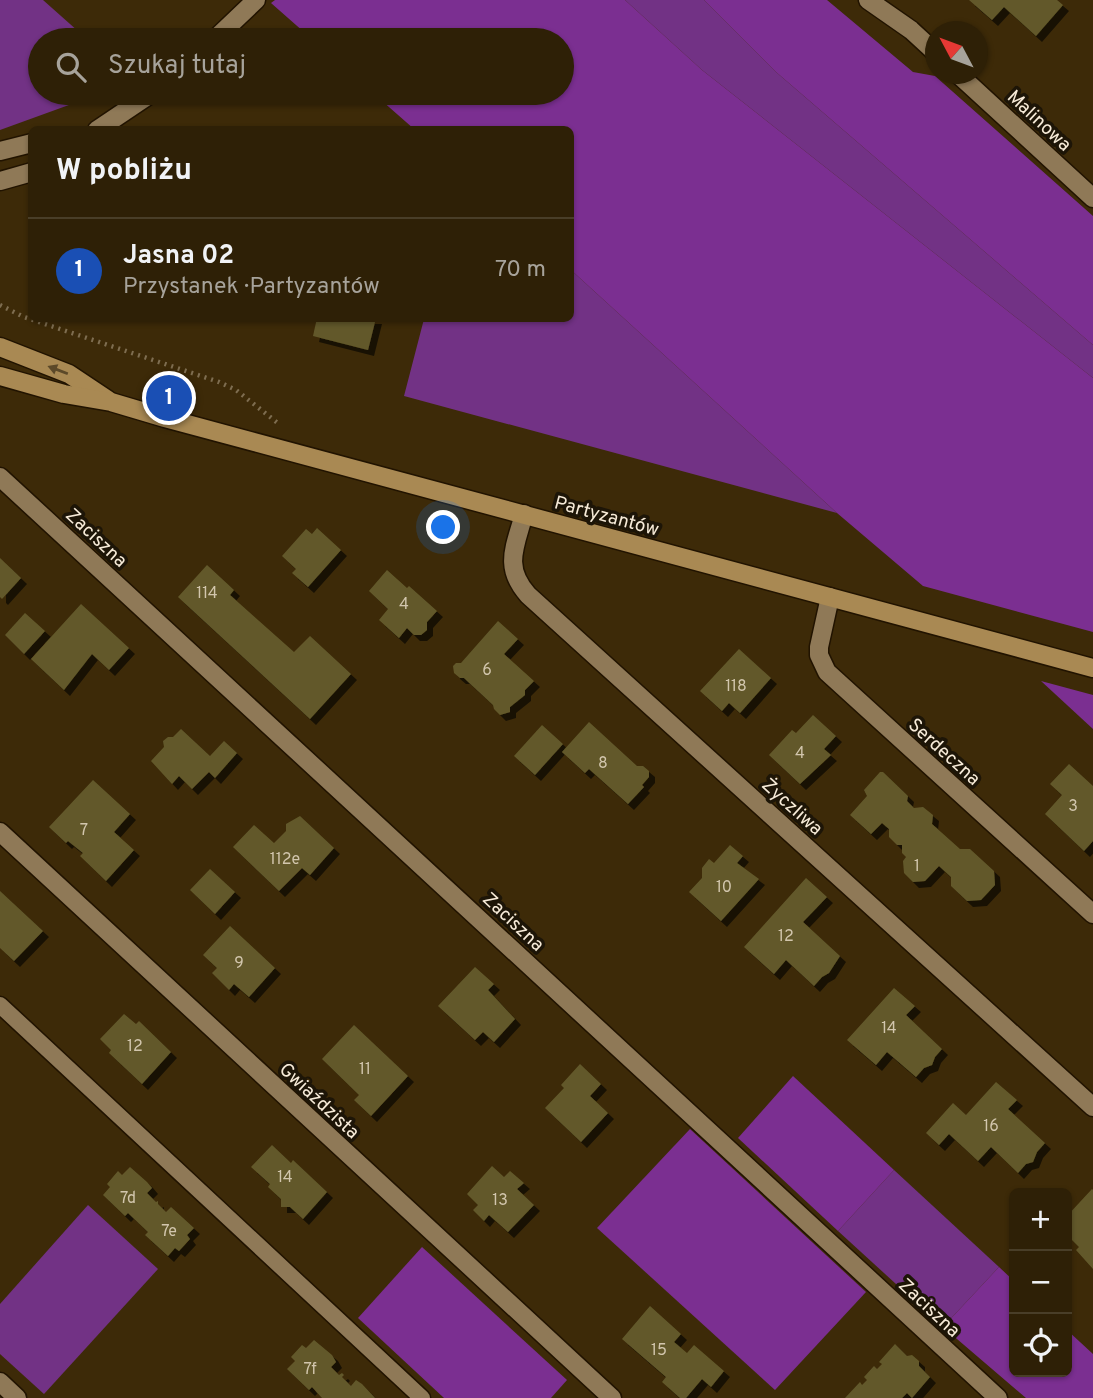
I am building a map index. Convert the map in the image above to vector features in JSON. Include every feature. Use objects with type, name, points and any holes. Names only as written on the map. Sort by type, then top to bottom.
[{"type":"street","points":[[227,28],[256,0]]},
{"type":"street","points":[[868,0],[925,43]]},
{"type":"street","name":"Malinowa","points":[[969,84],[1093,198]]},
{"type":"street","points":[[103,126],[134,105]]},
{"type":"street","points":[[0,151],[28,144]]},
{"type":"street","points":[[0,181],[28,173]]},
{"type":"street","name":"Partyzantów","points":[[0,347],[69,374],[111,402]]},
{"type":"street","name":"Partyzantów","points":[[0,376],[64,394],[111,402],[1093,668]]},
{"type":"street","name":"Zaciszna","points":[[0,477],[998,1398]]},
{"type":"street","name":"Życzliwa","points":[[524,514],[512,559],[518,584],[528,595],[1093,1107]]},
{"type":"street","name":"Serdeczna","points":[[830,597],[819,647],[827,672],[1093,914]]},
{"type":"street","name":"Gwiaździsta","points":[[0,832],[612,1398]]},
{"type":"street","points":[[0,1382],[18,1398]]},
{"type":"lane","points":[[0,1004],[422,1398]]},
{"type":"path","points":[[0,305],[28,318]]},
{"type":"path","points":[[39,322],[219,382],[236,390],[278,424]]},
{"type":"shaded area","points":[[0,0],[43,0],[74,28],[28,28],[28,105],[69,105],[0,130]]},
{"type":"shaded area","points":[[275,0],[625,0],[702,70],[1093,378],[1093,632],[923,586],[837,513],[574,273],[574,126],[411,126],[387,105],[574,105],[574,28],[299,28],[271,3]]},
{"type":"shaded area","points":[[625,0],[704,0],[776,72],[1093,345],[1093,378],[702,70]]},
{"type":"shaded area","points":[[704,0],[827,0],[913,72],[925,74],[925,84],[944,84],[1093,216],[1093,345],[776,72]]},
{"type":"shaded area","points":[[574,273],[837,513],[404,396],[423,322],[574,322]]},
{"type":"shaded area","points":[[1041,681],[1093,695],[1093,729]]},
{"type":"shaded area","points":[[793,1076],[894,1170],[838,1231],[738,1138]]},
{"type":"shaded area","points":[[690,1129],[866,1292],[775,1390],[597,1228]]},
{"type":"shaded area","points":[[894,1170],[999,1267],[943,1327],[838,1231]]},
{"type":"shaded area","points":[[88,1205],[158,1269],[44,1394],[0,1354],[0,1304]]},
{"type":"shaded area","points":[[422,1247],[567,1380],[551,1398],[444,1398],[358,1318]]},
{"type":"shaded area","points":[[999,1267],[1009,1276],[1009,1377],[1072,1377],[1072,1335],[1093,1354],[1093,1398],[1026,1398],[943,1327]]},
{"type":"building","points":[[969,0],[1057,0],[1063,5],[1036,36],[1004,7],[992,20]]},
{"type":"building","points":[[316,322],[375,322],[368,350],[313,336]]},
{"type":"building","points":[[317,528],[341,550],[308,587],[292,573],[296,569],[282,556],[306,529],[312,534]]},
{"type":"building","points":[[0,558],[21,578],[2,599],[0,597]]},
{"type":"building","points":[[207,565],[234,590],[230,595],[294,652],[310,636],[351,674],[310,719],[178,597]]},
{"type":"building","points":[[387,570],[437,611],[427,622],[427,630],[421,635],[414,635],[407,628],[399,638],[379,620],[388,609],[369,591]]},
{"type":"building","points":[[81,604],[129,648],[109,670],[92,654],[64,690],[31,659]]},
{"type":"building","points":[[25,613],[45,631],[24,654],[5,635]]},
{"type":"building","points":[[498,621],[518,639],[504,654],[534,681],[525,690],[525,695],[510,707],[510,712],[500,715],[464,678],[454,673],[453,666],[461,663]]},
{"type":"building","points":[[739,649],[771,678],[740,713],[729,703],[722,711],[700,691]]},
{"type":"building","points":[[813,715],[836,736],[824,749],[831,755],[800,784],[769,755],[792,730],[796,733]]},
{"type":"building","points":[[589,722],[637,766],[643,766],[649,771],[649,777],[642,785],[644,787],[628,804],[589,769],[585,773],[562,752]]},
{"type":"building","points":[[542,725],[563,744],[535,775],[514,756]]},
{"type":"building","points":[[181,729],[210,756],[224,741],[237,753],[215,778],[209,772],[192,789],[179,776],[172,784],[151,761],[164,747],[163,741],[173,737]]},
{"type":"building","points":[[1069,764],[1093,786],[1093,841],[1084,851],[1045,814],[1062,795],[1050,784]]},
{"type":"building","points":[[880,772],[908,796],[907,801],[914,808],[923,807],[933,815],[932,824],[960,849],[970,849],[994,871],[995,885],[981,900],[967,901],[951,886],[951,877],[939,866],[925,881],[913,882],[904,873],[903,861],[906,857],[902,853],[902,845],[897,845],[889,837],[889,829],[882,823],[871,834],[850,815],[867,796],[864,790]]},
{"type":"building","points":[[93,780],[130,814],[114,832],[134,850],[106,881],[80,856],[83,853],[68,841],[66,843],[49,827]]},
{"type":"building","points":[[300,816],[334,848],[310,875],[302,868],[279,891],[233,847],[254,825],[274,843],[286,831],[286,824]]},
{"type":"building","points":[[730,845],[743,856],[737,863],[759,879],[721,921],[689,892],[702,878],[702,868],[709,859],[714,863]]},
{"type":"building","points":[[210,869],[235,892],[215,914],[190,890]]},
{"type":"building","points":[[806,878],[827,897],[803,922],[840,956],[829,973],[814,986],[786,960],[774,974],[744,947]]},
{"type":"building","points":[[0,891],[43,931],[14,961],[0,948]]},
{"type":"building","points":[[230,926],[275,968],[249,997],[234,984],[229,990],[212,973],[217,968],[203,955]]},
{"type":"building","points":[[475,967],[494,984],[488,990],[515,1019],[494,1042],[483,1032],[475,1040],[438,1006]]},
{"type":"building","points":[[894,988],[915,1006],[906,1015],[942,1049],[932,1065],[924,1068],[916,1077],[887,1052],[876,1065],[847,1040]]},
{"type":"building","points":[[124,1014],[136,1024],[139,1021],[171,1052],[142,1084],[109,1053],[111,1050],[100,1039]]},
{"type":"building","points":[[354,1025],[408,1076],[371,1116],[354,1100],[359,1095],[322,1059]]},
{"type":"building","points":[[580,1064],[601,1084],[590,1096],[608,1113],[581,1142],[545,1108],[564,1088],[561,1085]]},
{"type":"building","points":[[996,1082],[1017,1100],[1008,1109],[1045,1143],[1033,1162],[1026,1164],[1018,1173],[991,1147],[978,1161],[949,1134],[939,1145],[926,1133],[953,1103],[966,1115]]},
{"type":"building","points":[[272,1145],[291,1163],[293,1160],[327,1192],[303,1219],[290,1207],[281,1207],[281,1199],[268,1187],[270,1184],[251,1167]]},
{"type":"building","points":[[492,1166],[504,1177],[510,1171],[524,1183],[517,1189],[534,1205],[508,1232],[489,1215],[484,1221],[473,1210],[478,1205],[467,1194]]},
{"type":"building","points":[[130,1167],[152,1188],[147,1193],[158,1201],[166,1212],[171,1207],[194,1228],[187,1235],[190,1239],[179,1251],[175,1248],[168,1256],[145,1235],[148,1232],[128,1213],[125,1216],[103,1195],[110,1187],[107,1184],[118,1171],[122,1175]]},
{"type":"building","points":[[1092,1189],[1093,1269],[1076,1250],[1079,1247],[1072,1240],[1072,1211]]},
{"type":"building","points":[[650,1306],[681,1334],[674,1342],[687,1353],[694,1345],[724,1371],[711,1387],[702,1379],[686,1398],[680,1398],[662,1382],[666,1377],[622,1339]]},
{"type":"building","points":[[314,1340],[332,1355],[336,1362],[331,1367],[339,1375],[342,1373],[342,1377],[351,1386],[356,1380],[375,1398],[322,1398],[312,1387],[309,1390],[287,1369],[295,1361],[291,1357],[302,1345],[306,1348]]},
{"type":"building","points":[[895,1344],[907,1356],[912,1355],[919,1361],[919,1366],[930,1377],[912,1398],[907,1393],[902,1398],[845,1398],[860,1382],[862,1385],[867,1380],[864,1377],[874,1366],[877,1369],[882,1364],[879,1362]]},
{"type":"place","name":"Jasna 02","points":[[169,398]]}]
